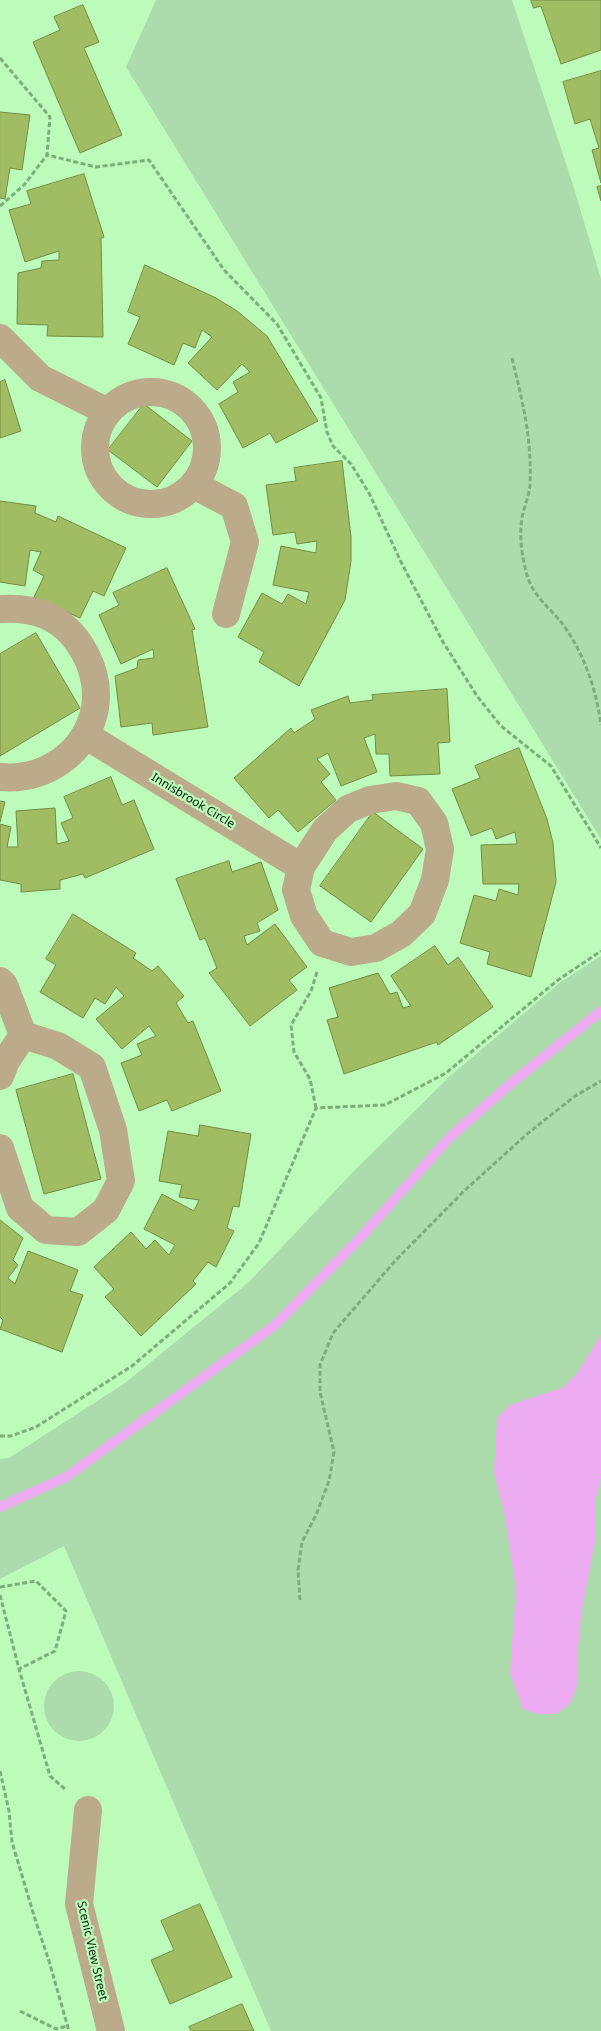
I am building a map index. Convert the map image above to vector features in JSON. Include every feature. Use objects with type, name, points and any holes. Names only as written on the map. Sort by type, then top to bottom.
[{"type":"street","points":[[0,338],[40,378],[108,412]]},
{"type":"street","points":[[156,392],[172,396],[187,406],[199,419],[206,436],[207,453],[203,470],[194,485],[179,497],[160,504],[141,504],[123,497],[108,484],[98,468],[95,448],[99,429],[108,412],[122,400],[138,394],[156,392]]},
{"type":"street","points":[[194,485],[234,506],[245,542],[226,614]]},
{"type":"street","points":[[0,609],[18,608],[45,615],[69,630],[86,653],[95,680],[95,708],[85,735],[68,757],[44,772],[17,778],[0,777]]},
{"type":"street","name":"Innisbrook Circle","points":[[85,735],[300,867]]},
{"type":"street","points":[[396,796],[418,801],[434,823],[440,849],[436,880],[422,914],[401,934],[376,948],[351,952],[322,943],[304,916],[296,890],[300,867],[325,830],[348,809],[370,800],[396,796]]},
{"type":"street","points":[[0,981],[4,985],[22,1035]]},
{"type":"street","points":[[0,1076],[6,1061],[22,1035]]},
{"type":"street","points":[[0,1148],[20,1208],[46,1230],[78,1232],[106,1210],[121,1181],[114,1130],[92,1067],[58,1046],[22,1035]]},
{"type":"street","name":"Scenic View Street","points":[[88,1810],[79,1904],[111,2031]]},
{"type":"path","points":[[0,58],[50,117],[47,155],[24,185],[0,206]]},
{"type":"path","points":[[47,155],[96,167],[149,160],[224,270],[277,324],[321,398],[326,432],[333,446],[351,464],[369,493],[443,642],[477,696],[502,726],[550,766],[601,848]]},
{"type":"path","points":[[512,358],[530,441],[530,487],[522,520],[522,553],[525,569],[527,577],[542,602],[564,625],[582,656],[597,696],[601,724]]},
{"type":"path","points":[[0,1436],[11,1436],[36,1427],[132,1366],[230,1283],[259,1243],[316,1108],[310,1079],[294,1052],[291,1025],[311,991],[319,967],[322,943]]},
{"type":"path","points":[[316,1108],[385,1106],[446,1073],[558,980],[601,950]]},
{"type":"path","points":[[300,1600],[298,1570],[302,1542],[316,1515],[328,1481],[334,1452],[320,1392],[320,1365],[333,1333],[395,1261],[464,1192],[527,1134],[575,1096],[601,1081]]},
{"type":"path","points":[[0,1587],[36,1581],[66,1611],[55,1651],[19,1669]]},
{"type":"path","points":[[0,1595],[50,1776],[88,1810]]},
{"type":"path","points":[[0,1771],[9,1811],[12,1842],[49,1960],[68,2031]]},
{"type":"path","points":[[20,2011],[56,2029],[67,2026]]},
{"type":"green space","points":[[156,0],[512,0],[573,185],[601,279],[601,839],[126,67]]},
{"type":"green space","points":[[601,956],[601,2031],[271,2031],[64,1546],[0,1579],[0,1459],[9,1458],[125,1383],[249,1282],[353,1172],[449,1077],[561,982]]},
{"type":"green space","points":[[79,1671],[98,1677],[108,1687],[114,1706],[108,1725],[98,1735],[79,1741],[60,1735],[50,1725],[44,1706],[50,1687],[60,1677]]},
{"type":"shaded area","points":[[601,1335],[601,1477],[595,1502],[596,1537],[582,1609],[577,1686],[570,1704],[556,1714],[536,1714],[523,1709],[510,1674],[516,1589],[504,1511],[494,1474],[497,1418],[510,1405],[564,1387],[578,1372]]},
{"type":"building","points":[[531,0],[601,0],[601,50],[561,64],[541,6],[534,8]]},
{"type":"building","points":[[83,5],[99,42],[84,48],[122,135],[80,153],[33,42],[60,30],[54,17]]},
{"type":"building","points":[[601,71],[601,183],[592,150],[599,148],[590,119],[575,124],[563,82]]},
{"type":"building","points":[[0,112],[30,115],[22,170],[10,168],[5,199],[0,198]]},
{"type":"building","points":[[84,174],[104,237],[101,238],[103,337],[47,336],[48,325],[17,324],[18,273],[41,268],[42,261],[59,260],[59,251],[25,262],[9,210],[31,204],[27,191]]},
{"type":"building","points":[[601,186],[601,201],[597,187]]},
{"type":"building","points":[[145,265],[216,298],[237,311],[267,336],[318,421],[276,443],[270,433],[243,448],[219,404],[238,392],[233,382],[250,372],[242,364],[217,390],[188,363],[212,337],[202,330],[195,348],[183,343],[174,365],[128,344],[140,317],[128,312]]},
{"type":"building","points":[[5,380],[21,431],[0,438],[0,382]]},
{"type":"building","points":[[144,404],[192,441],[157,487],[108,450]]},
{"type":"building","points":[[342,461],[351,537],[351,561],[345,600],[299,686],[259,662],[264,652],[238,637],[262,593],[282,604],[288,594],[306,604],[309,592],[273,585],[281,546],[316,553],[317,541],[297,544],[295,532],[273,535],[266,485],[296,481],[294,468]]},
{"type":"building","points":[[0,501],[36,506],[35,513],[56,522],[58,516],[126,548],[104,596],[93,591],[80,618],[34,597],[44,576],[33,570],[41,552],[30,550],[25,586],[0,582]]},
{"type":"building","points":[[167,568],[195,629],[192,630],[208,727],[153,735],[152,723],[121,727],[115,676],[137,668],[138,660],[154,658],[153,649],[121,664],[99,615],[119,605],[113,593]]},
{"type":"building","points":[[36,633],[80,708],[0,756],[0,654]]},
{"type":"building","points":[[447,689],[450,742],[438,743],[440,774],[390,776],[389,754],[376,754],[375,734],[364,738],[377,772],[341,786],[328,753],[317,759],[330,774],[321,782],[336,800],[298,832],[278,810],[269,818],[234,778],[291,728],[294,733],[315,719],[311,710],[348,696],[350,703],[373,700],[372,695]]},
{"type":"building","points":[[519,748],[547,819],[553,843],[556,882],[531,977],[487,964],[490,952],[460,943],[474,895],[496,901],[499,889],[518,895],[519,884],[483,884],[481,845],[517,844],[515,832],[496,839],[492,828],[471,836],[452,789],[480,778],[475,766]]},
{"type":"building","points":[[111,777],[122,805],[134,800],[154,849],[85,878],[83,874],[60,880],[60,889],[21,892],[21,884],[0,880],[0,824],[11,827],[7,847],[18,847],[16,811],[55,808],[57,844],[69,841],[61,823],[73,818],[64,797]]},
{"type":"building","points":[[0,801],[5,802],[0,822]]},
{"type":"building","points":[[373,812],[423,849],[371,922],[320,886]]},
{"type":"building","points":[[229,861],[232,872],[261,862],[278,910],[257,923],[260,931],[244,936],[247,945],[275,924],[307,967],[289,980],[297,990],[250,1026],[209,973],[217,968],[205,938],[200,940],[176,879]]},
{"type":"building","points":[[73,914],[136,953],[133,958],[152,971],[158,966],[184,996],[176,1003],[188,1023],[193,1021],[221,1091],[172,1111],[167,1100],[139,1111],[121,1063],[142,1055],[137,1044],[156,1036],[149,1026],[122,1049],[96,1019],[124,996],[116,987],[105,1004],[95,998],[83,1018],[40,992],[56,965],[46,959]]},
{"type":"building","points":[[435,946],[448,965],[458,957],[493,1007],[438,1045],[437,1042],[344,1074],[327,1020],[338,1017],[329,988],[378,973],[390,994],[397,992],[403,1008],[411,1006],[391,976]]},
{"type":"building","points":[[73,1074],[101,1179],[44,1194],[16,1090]]},
{"type":"building","points":[[200,1125],[251,1134],[239,1207],[233,1206],[227,1228],[234,1231],[216,1267],[208,1262],[193,1281],[196,1284],[141,1336],[105,1297],[114,1289],[94,1267],[131,1232],[146,1249],[155,1240],[169,1255],[175,1245],[144,1229],[162,1194],[194,1211],[199,1200],[179,1197],[182,1185],[159,1181],[168,1131],[198,1136]]},
{"type":"building","points":[[0,1220],[23,1238],[13,1260],[18,1265],[8,1278],[15,1284],[28,1251],[78,1270],[70,1291],[83,1295],[62,1352],[0,1329],[3,1320],[0,1317]]},
{"type":"building","points":[[200,1904],[232,1977],[170,2004],[151,1960],[174,1950],[161,1921]]},
{"type":"building","points":[[242,2004],[254,2031],[191,2031],[189,2027]]},
{"type":"waterway","points":[[0,1507],[66,1477],[275,1325],[361,1237],[449,1138],[509,1085],[601,1011]]}]
